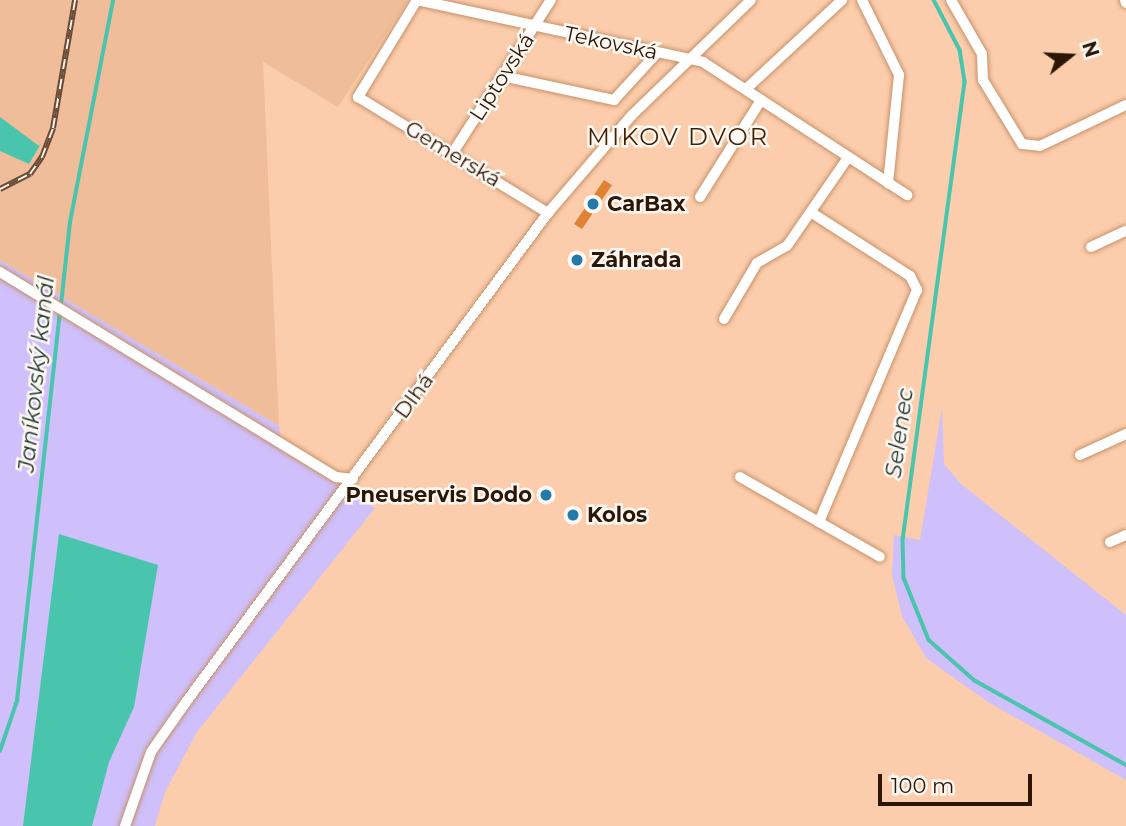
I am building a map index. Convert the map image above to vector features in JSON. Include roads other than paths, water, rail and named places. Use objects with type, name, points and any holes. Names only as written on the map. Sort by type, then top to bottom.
[{"type":"street","name":"Tekovská","points":[[417,0],[704,62],[847,159],[907,195]]},
{"type":"street","name":"Gemerská","points":[[417,0],[358,97],[548,213]]},
{"type":"street","name":"Liptovská","points":[[452,154],[551,0]]},
{"type":"street","name":"Dlhá","points":[[125,826],[151,752],[548,213],[687,59],[751,0]]},
{"type":"street","points":[[746,89],[842,0]]},
{"type":"street","points":[[862,0],[899,75],[888,183]]},
{"type":"street","points":[[951,0],[982,54],[983,80],[1022,144],[1040,146],[1126,105]]},
{"type":"street","points":[[502,76],[614,100],[657,53]]},
{"type":"street","points":[[700,197],[761,100]]},
{"type":"street","points":[[724,319],[757,263],[788,246],[847,159]]},
{"type":"street","points":[[812,213],[899,268],[917,290],[819,522]]},
{"type":"street","points":[[1091,247],[1126,231]]},
{"type":"street","points":[[0,272],[336,477],[353,479]]},
{"type":"street","points":[[1080,455],[1126,434]]},
{"type":"street","points":[[740,477],[880,557]]},
{"type":"street","points":[[1110,542],[1126,535]]},
{"type":"water","points":[[0,117],[39,146],[42,142],[29,164],[0,151]]},
{"type":"water","points":[[59,534],[158,565],[134,707],[109,762],[92,826],[23,826]]},
{"type":"waterway","name":"Janíkovský kanál","points":[[61,305],[70,222],[113,0]]},
{"type":"waterway","name":"Selenec","points":[[934,0],[960,50],[965,82],[903,538],[904,578],[929,640],[974,680],[1126,765]]},
{"type":"waterway","name":"Janíkovský kanál","points":[[0,751],[17,701],[60,312]]},
{"type":"railway","points":[[0,189],[30,174],[42,157],[53,128],[75,0]]},
{"type":"place","name":"CarBax","points":[[593,204]]},
{"type":"place","name":"Záhrada","points":[[577,260]]},
{"type":"place","name":"Pneuservis Dodo","points":[[546,495]]},
{"type":"place","name":"Kolos","points":[[573,515]]},
{"type":"district","name":"MIKOV DVOR","points":[[678,137]]}]
